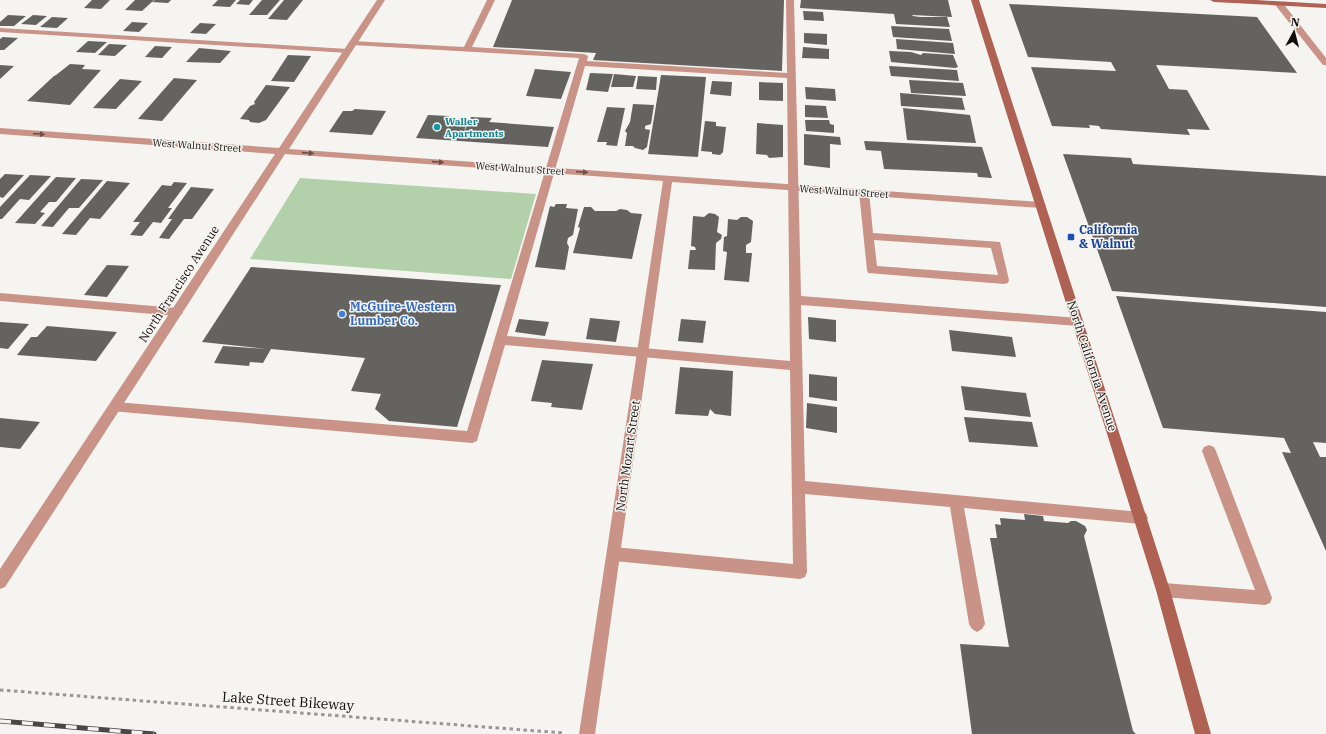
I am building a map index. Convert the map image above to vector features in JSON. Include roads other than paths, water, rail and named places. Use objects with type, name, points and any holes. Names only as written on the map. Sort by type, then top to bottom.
[{"type":"street","name":"North Francisco Avenue","points":[[0,582],[381,0]]},
{"type":"street","points":[[467,49],[491,0]]},
{"type":"street","points":[[614,554],[800,572],[790,0]]},
{"type":"street","name":"North California Avenue","points":[[976,0],[1141,518],[1163,590],[1202,734]]},
{"type":"street","points":[[1214,0],[1326,6]]},
{"type":"street","points":[[1279,4],[1326,63]]},
{"type":"street","points":[[0,30],[350,47],[467,49],[584,56],[472,437],[115,407]]},
{"type":"street","points":[[582,63],[792,76]]},
{"type":"street","name":"West Walnut Street","points":[[0,131],[1041,205]]},
{"type":"street","name":"North Mozart Street","points":[[587,734],[668,178]]},
{"type":"street","points":[[864,192],[868,236],[872,270],[1004,280],[996,245],[868,236]]},
{"type":"street","points":[[0,297],[177,312]]},
{"type":"street","points":[[795,300],[1078,322]]},
{"type":"street","points":[[500,340],[797,366]]},
{"type":"street","points":[[1163,590],[1265,598],[1209,451]]},
{"type":"street","points":[[799,487],[1141,518]]},
{"type":"street","points":[[956,502],[977,624]]},
{"type":"railway","points":[[0,721],[154,734]]},
{"type":"place","name":"Waller Apartments","points":[[437,127]]},
{"type":"place","name":"California & Walnut","points":[[1071,237]]},
{"type":"place","name":"McGuire-Western Lumber Co.","points":[[342,314]]}]
